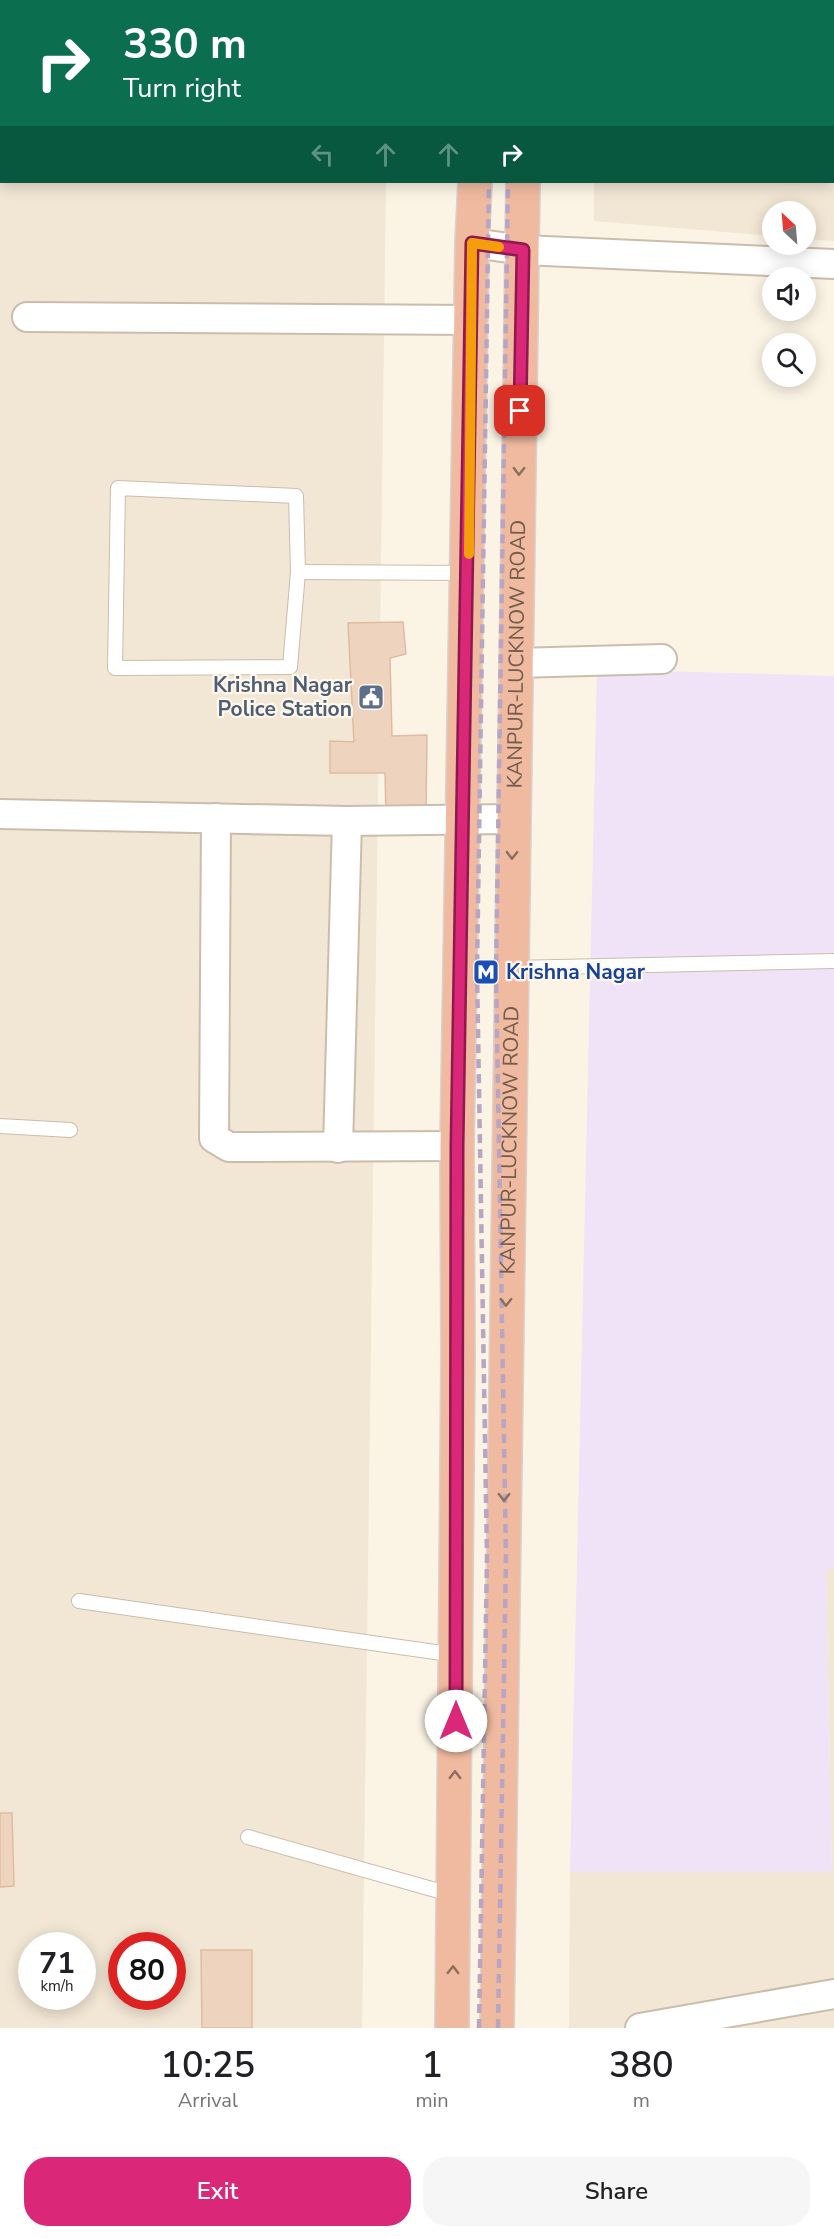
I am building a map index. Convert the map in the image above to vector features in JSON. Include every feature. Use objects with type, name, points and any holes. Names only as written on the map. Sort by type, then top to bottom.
[{"type":"highway","points":[[452,2028],[456,1655],[457,1146],[472,243],[476,183]]},
{"type":"highway","name":"KANPUR-LUCKNOW ROAD","points":[[497,2028],[523,183]]},
{"type":"street","points":[[472,243],[523,250],[834,264]]},
{"type":"street","points":[[27,317],[472,320]]},
{"type":"street","points":[[515,663],[662,659]]},
{"type":"street","points":[[0,814],[347,821],[513,819]]},
{"type":"street","points":[[216,818],[212,1109],[214,1138],[229,1147],[457,1146]]},
{"type":"street","points":[[338,1148],[347,821]]},
{"type":"street","points":[[640,2028],[834,1994]]},
{"type":"lane","points":[[118,488],[296,496],[298,572],[290,667],[115,668],[118,488]]},
{"type":"lane","points":[[298,572],[468,573]]},
{"type":"lane","points":[[511,968],[834,961]]},
{"type":"lane","points":[[0,1126],[70,1130]]},
{"type":"lane","points":[[79,1601],[456,1655]]},
{"type":"lane","points":[[248,1837],[454,1896]]},
{"type":"shaded area","points":[[0,183],[386,183],[362,2028],[0,2028]]},
{"type":"shaded area","points":[[594,183],[834,183],[834,241],[816,240],[816,201],[762,201],[762,235],[594,221]]},
{"type":"shaded area","points":[[597,669],[834,676],[834,1569],[826,1570],[832,1872],[570,1872]]},
{"type":"shaded area","points":[[826,1569],[834,1569],[834,2028],[569,2028],[570,1872],[832,1872]]},
{"type":"building","name":"Krishna Nagar Police Station","points":[[403,622],[406,654],[390,658],[392,736],[427,735],[426,816],[386,816],[385,773],[330,773],[330,741],[354,742],[348,623]]},
{"type":"building","points":[[0,1813],[12,1813],[14,1886],[0,1887]]},
{"type":"building","points":[[201,1950],[252,1950],[252,2028],[202,2028]]},
{"type":"railway","points":[[479,2028],[487,1557],[477,971],[489,183]]},
{"type":"railway","points":[[498,2028],[506,1557],[496,972],[508,183]]},
{"type":"slow traffic","points":[[469,554],[472,243],[499,247]]},
{"type":"place","name":"Krishna Nagar Police Station","points":[[371,697]]},
{"type":"place","name":"Krishna Nagar","points":[[486,972]]},
{"type":"route","points":[[456,1721],[457,1146],[472,243],[523,250],[520,411]]}]
